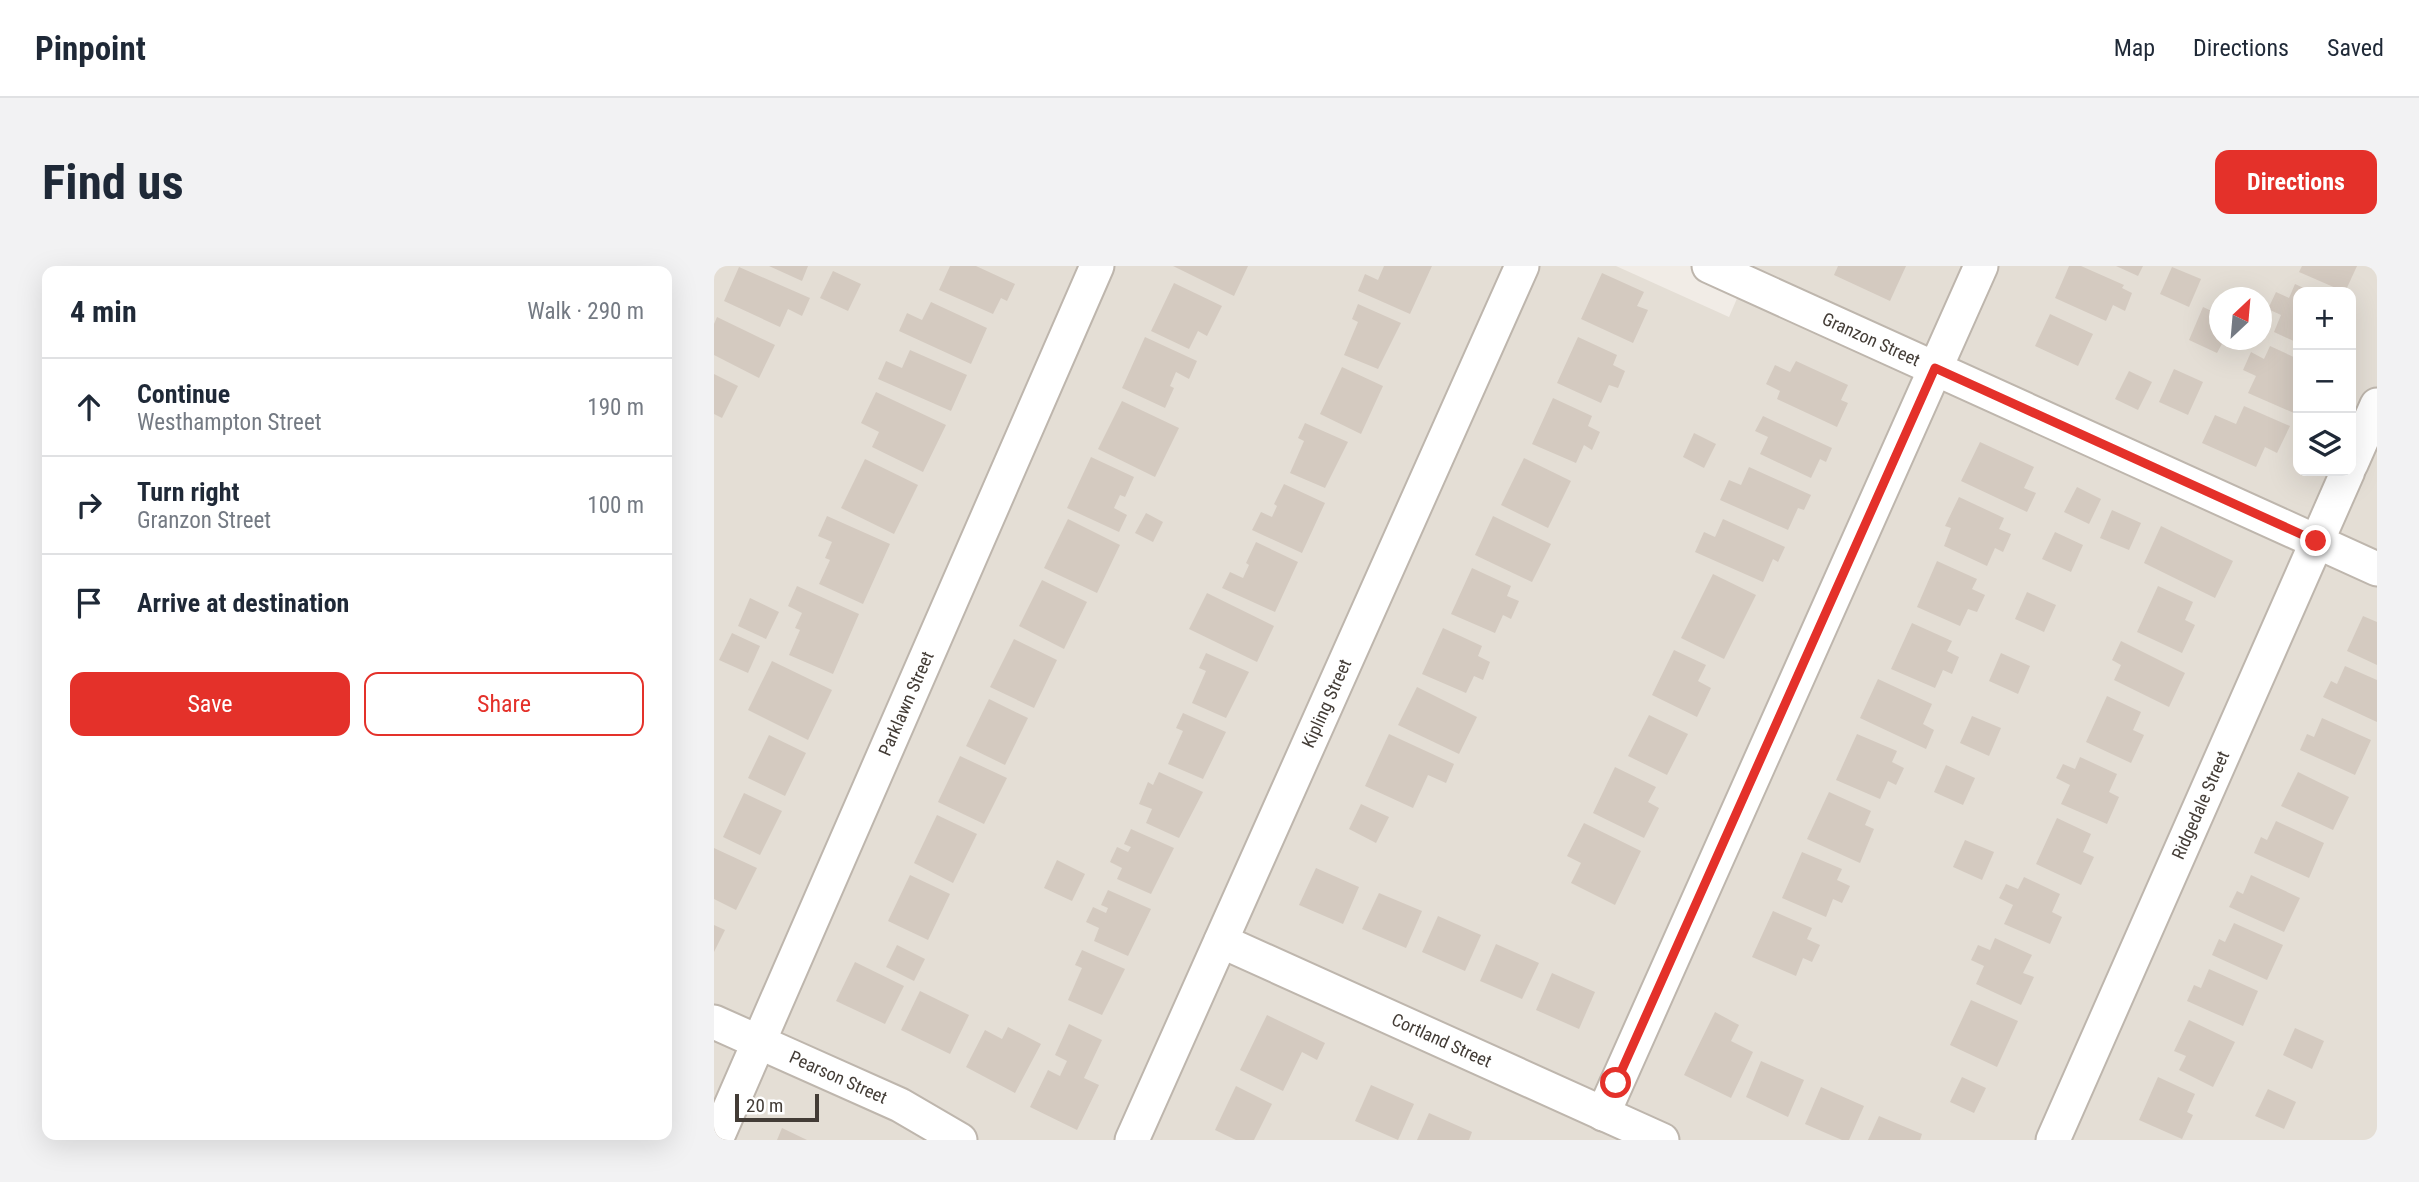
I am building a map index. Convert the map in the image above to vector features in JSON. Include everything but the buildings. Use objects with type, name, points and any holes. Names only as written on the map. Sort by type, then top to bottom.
[{"type":"street","name":"Parklawn Street","points":[[716,1140],[1097,266]]},
{"type":"street","name":"Kipling Street","points":[[1132,1140],[1522,266]]},
{"type":"street","name":"Granzon Street","points":[[1709,266],[2377,569]]},
{"type":"street","points":[[1603,1114],[1981,266]]},
{"type":"street","points":[[2356,453],[2377,405]]},
{"type":"street","name":"Ridgedale Street","points":[[2053,1140],[2346,476]]},
{"type":"street","name":"Cortland Street","points":[[1221,942],[1662,1140]]},
{"type":"street","name":"Pearson Street","points":[[714,1022],[900,1105],[960,1140]]},
{"type":"shaded area","points":[[714,266],[1616,266],[1729,317],[1751,266],[2377,266],[2377,1140],[714,1140]]},
{"type":"route","points":[[1616,1083],[1935,368],[2316,541]]}]
